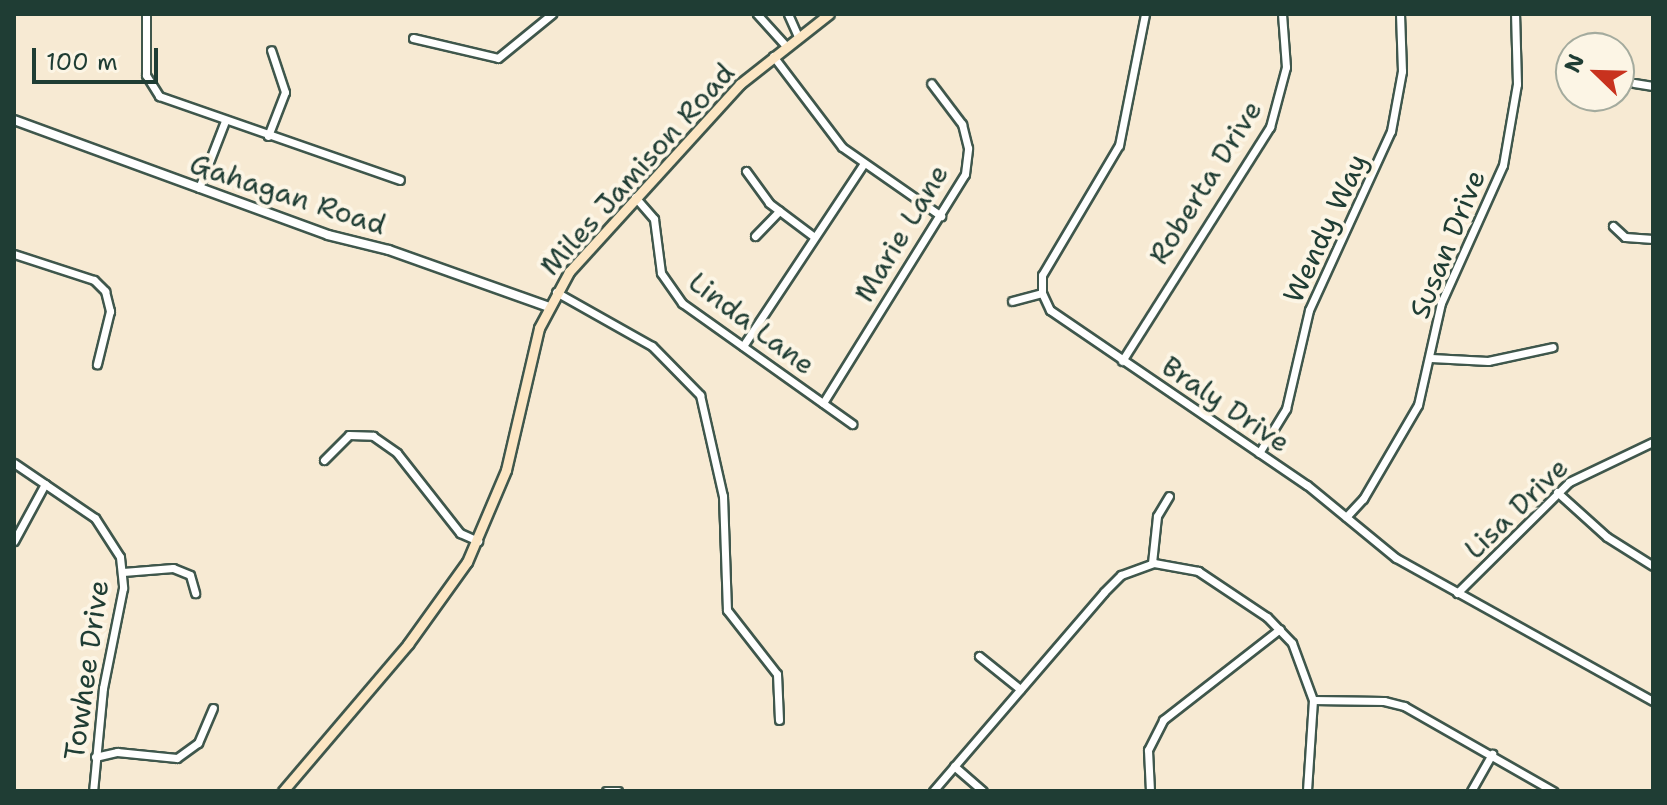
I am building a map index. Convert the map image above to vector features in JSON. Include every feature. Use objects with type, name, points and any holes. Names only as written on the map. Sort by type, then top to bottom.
[{"type":"main road","name":"Miles Jamison Road","points":[[283,791],[439,604],[478,541],[506,470],[534,342],[556,292],[635,197],[723,101],[773,56],[829,14]]},
{"type":"street","points":[[146,14],[145,69],[150,89],[225,121],[400,180]]},
{"type":"street","points":[[413,38],[498,58],[552,14]]},
{"type":"street","points":[[757,14],[786,46]]},
{"type":"street","points":[[788,14],[798,36]]},
{"type":"street","points":[[1012,301],[1042,293],[1046,265],[1123,134],[1145,14]]},
{"type":"street","name":"Roberta Drive","points":[[1122,361],[1270,127],[1286,67],[1282,14]]},
{"type":"street","name":"Wendy Way","points":[[1259,453],[1286,409],[1312,300],[1391,131],[1402,71],[1400,14]]},
{"type":"street","name":"Susan Drive","points":[[1346,517],[1408,425],[1431,358],[1441,303],[1506,154],[1517,74],[1515,14]]},
{"type":"street","points":[[268,136],[285,92],[271,50]]},
{"type":"street","points":[[773,56],[825,129],[864,163],[941,216]]},
{"type":"street","name":"Marie Lane","points":[[823,403],[965,174],[968,148],[958,117],[931,83]]},
{"type":"street","name":"Gahagan Road","points":[[14,120],[199,188],[549,307]]},
{"type":"street","points":[[199,188],[225,121]]},
{"type":"street","points":[[743,346],[789,282],[813,236],[864,163]]},
{"type":"street","points":[[746,171],[779,211],[813,236]]},
{"type":"street","name":"Linda Lane","points":[[635,197],[654,219],[658,264],[669,288],[743,346],[852,424]]},
{"type":"street","points":[[755,236],[779,211]]},
{"type":"street","points":[[1613,226],[1625,237],[1653,239]]},
{"type":"street","points":[[14,254],[94,280],[105,291],[110,311],[97,364]]},
{"type":"street","points":[[556,292],[652,346],[700,395],[723,496],[727,610],[777,674],[779,720]]},
{"type":"street","name":"Braly Drive","points":[[1042,293],[1057,318],[1259,453],[1396,558],[1653,701]]},
{"type":"street","points":[[1431,358],[1488,361],[1553,347]]},
{"type":"street","points":[[324,460],[349,435],[373,436],[397,453],[455,528],[478,541]]},
{"type":"street","name":"Lisa Drive","points":[[1457,593],[1557,492],[1596,465],[1653,442]]},
{"type":"street","name":"Towhee Drive","points":[[14,463],[100,523],[116,546],[123,572],[95,757],[93,791]]},
{"type":"street","points":[[14,541],[45,484]]},
{"type":"street","points":[[1557,492],[1607,537],[1653,566]]},
{"type":"street","points":[[1152,563],[1157,516],[1169,496]]},
{"type":"street","points":[[933,791],[1115,581],[1152,563],[1198,571],[1280,629],[1303,665],[1313,700],[1307,791]]},
{"type":"street","points":[[123,572],[173,568],[190,575],[195,593]]},
{"type":"street","points":[[1150,791],[1148,750],[1163,720],[1280,629]]},
{"type":"street","points":[[979,656],[1020,689]]},
{"type":"street","points":[[1313,700],[1373,700],[1404,706],[1553,791]]},
{"type":"street","points":[[95,757],[117,752],[177,758],[198,743],[213,708]]},
{"type":"street","points":[[1471,791],[1492,754]]},
{"type":"street","points":[[954,766],[983,791]]},
{"type":"street","points":[[606,791],[618,791]]}]
